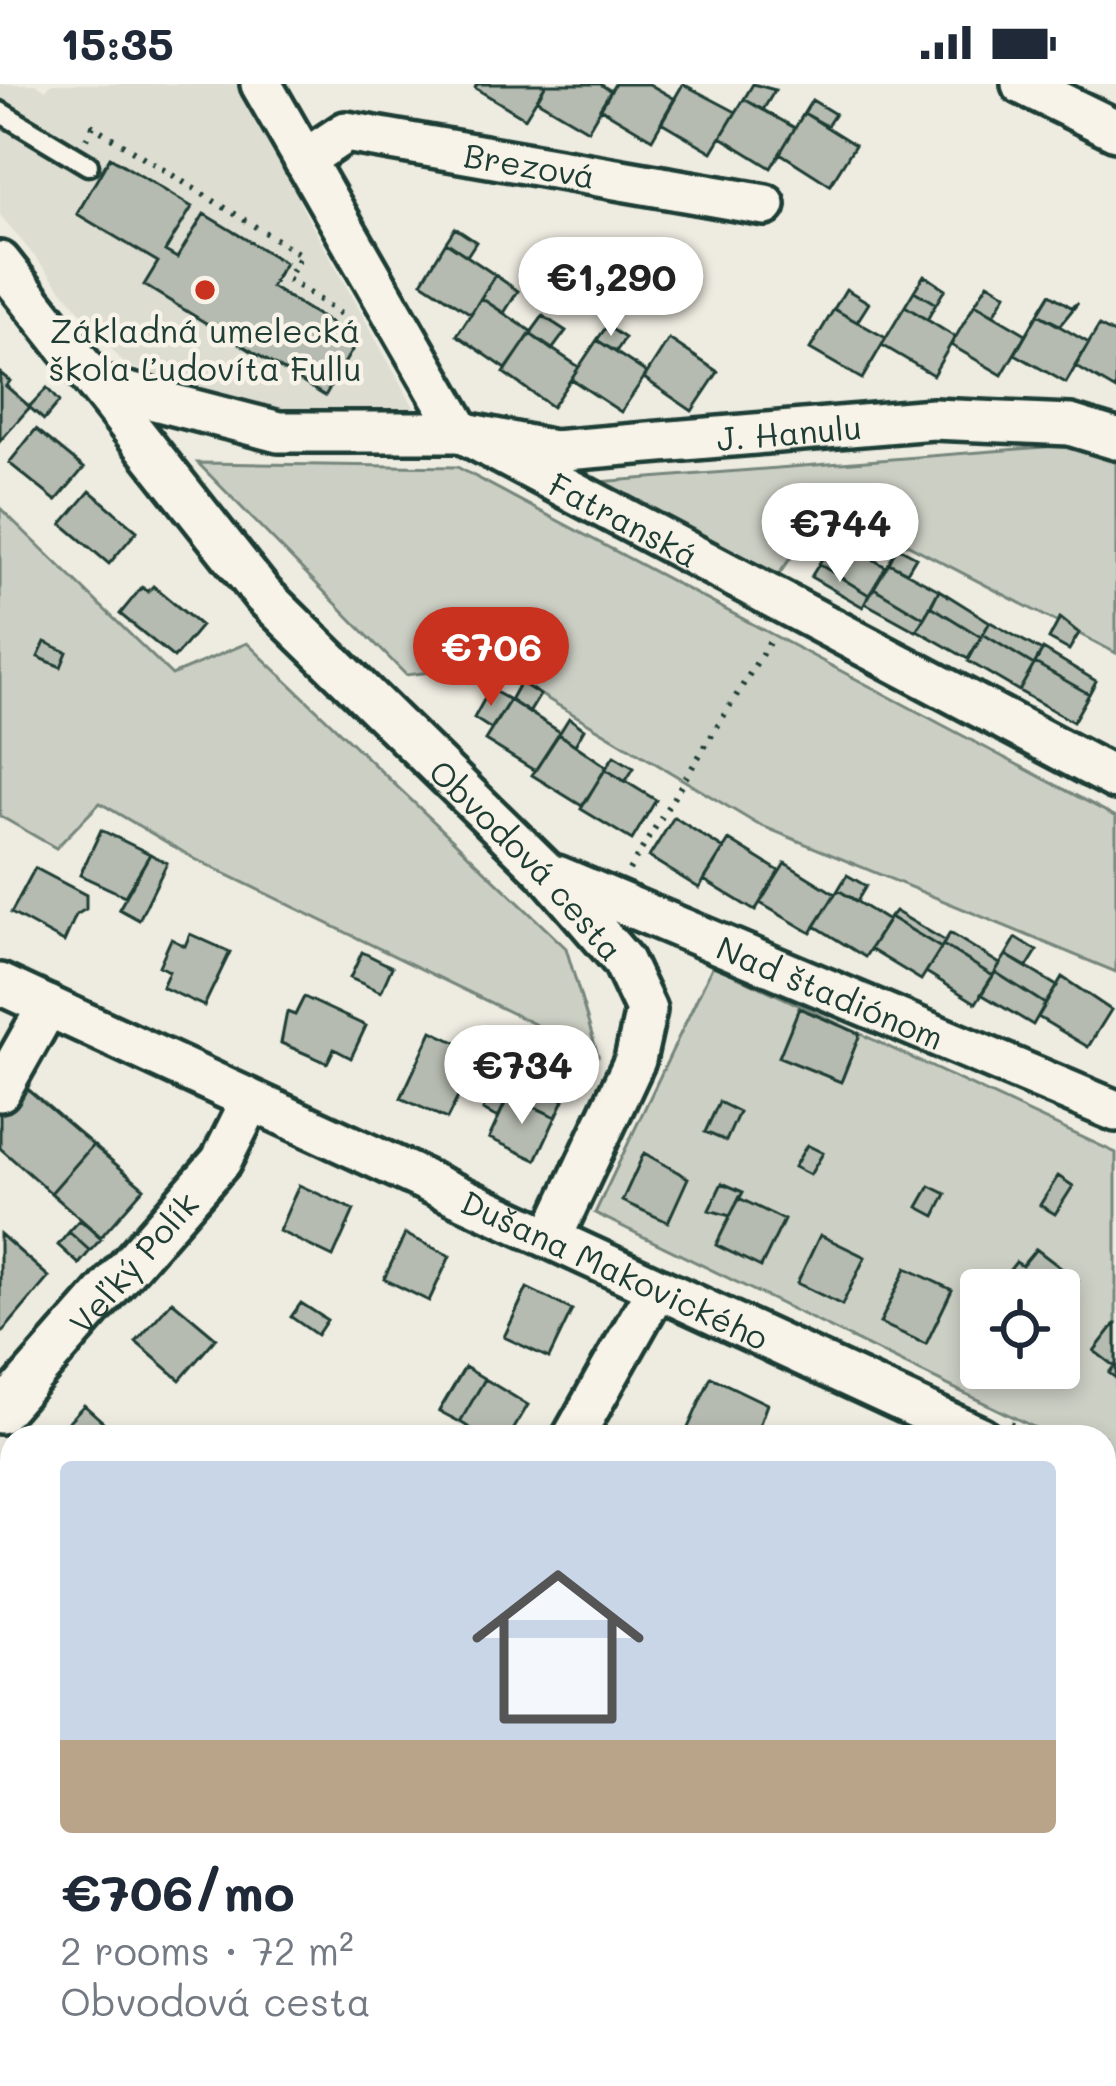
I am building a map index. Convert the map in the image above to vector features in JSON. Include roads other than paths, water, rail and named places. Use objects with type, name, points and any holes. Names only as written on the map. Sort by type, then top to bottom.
[{"type":"street","points":[[261,84],[461,432]]},
{"type":"street","points":[[1022,84],[1116,130]]},
{"type":"street","name":"Brezová","points":[[304,160],[346,132],[765,205]]},
{"type":"street","name":"Obvodová cesta","points":[[0,262],[263,596],[546,872],[623,961],[646,1010],[635,1060],[552,1237]]},
{"type":"street","name":"Fatranská","points":[[97,386],[279,432],[461,432],[1116,779]]},
{"type":"street","name":"J. Hanulu","points":[[461,432],[554,451],[933,419],[1070,425],[1116,439]]},
{"type":"street","name":"Nad štadiónom","points":[[546,872],[1116,1111]]},
{"type":"street","name":"Dušana Makovického","points":[[0,984],[954,1425]]},
{"type":"street","points":[[0,1091],[48,1006]]},
{"type":"street","name":"Veľký Polík","points":[[0,1413],[221,1161],[251,1101]]},
{"type":"street","points":[[580,1425],[657,1288]]},
{"type":"lane","points":[[0,112],[82,161]]},
{"type":"place","name":"Základná umelecká škola Ľudovíta Fullu","points":[[205,290]]}]
